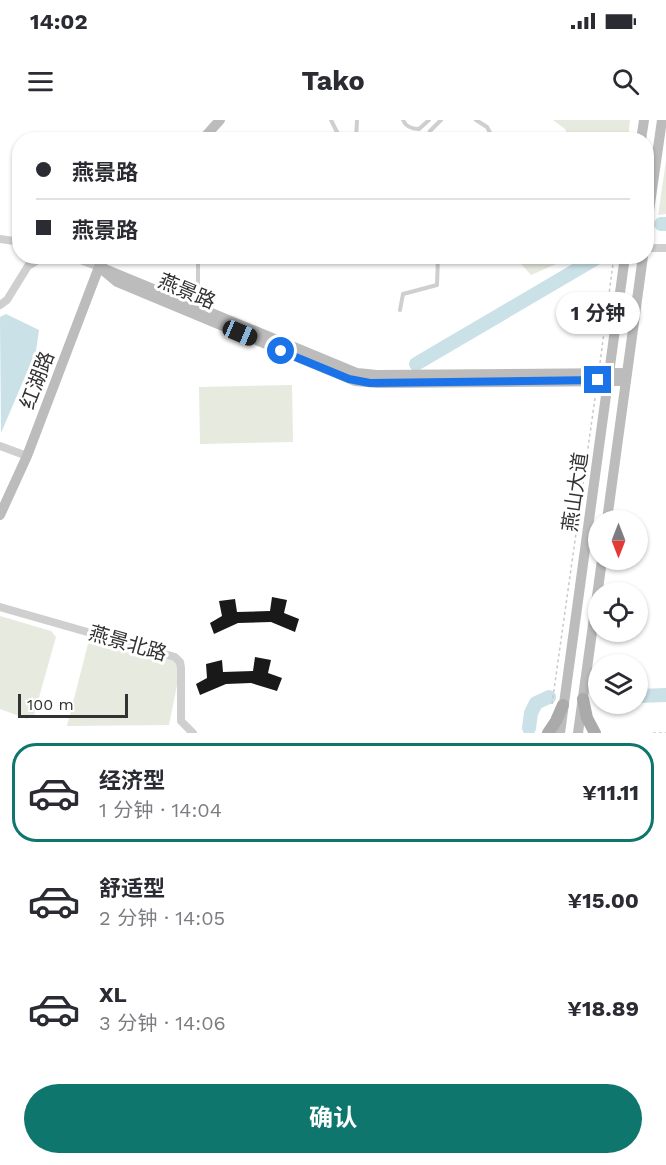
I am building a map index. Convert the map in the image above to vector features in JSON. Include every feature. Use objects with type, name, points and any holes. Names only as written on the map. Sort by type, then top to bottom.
[{"type":"main road","points":[[209,132],[220,120]]},
{"type":"main road","points":[[654,176],[662,120]]},
{"type":"main road","name":"红湖路","points":[[0,515],[27,456],[101,264]]},
{"type":"main road","name":"燕山大道","points":[[560,733],[557,708],[609,376],[624,264]]},
{"type":"main road","name":"燕山大道","points":[[608,510],[642,264]]},
{"type":"main road","name":"燕景路","points":[[99,267],[345,369],[363,374],[627,377]]},
{"type":"main road","name":"燕景路","points":[[99,267],[117,282],[355,381],[378,383],[609,376]]},
{"type":"main road","points":[[578,733],[601,570]]},
{"type":"main road","points":[[584,699],[588,722],[595,733]]},
{"type":"main road","points":[[548,733],[556,721],[557,708]]},
{"type":"street","points":[[0,305],[7,300],[31,264]]},
{"type":"street","points":[[91,264],[99,267]]},
{"type":"street","points":[[0,446],[27,456]]},
{"type":"street","name":"燕景北路","points":[[0,607],[175,657],[180,662],[181,668],[181,721],[193,733]]},
{"type":"lane","points":[[403,120],[405,125],[411,129],[419,129],[429,120]]},
{"type":"lane","points":[[430,132],[441,120]]},
{"type":"lane","points":[[476,120],[487,127],[490,132]]},
{"type":"lane","points":[[193,305],[198,294],[198,264]]},
{"type":"lane","points":[[400,310],[403,294],[437,285],[438,264]]},
{"type":"path","points":[[600,366],[613,264]]},
{"type":"path","points":[[557,708],[596,396]]},
{"type":"path","points":[[653,733],[666,733]]},
{"type":"shaded area","points":[[553,120],[630,120],[629,132],[566,132]]},
{"type":"shaded area","points":[[666,161],[666,214],[658,215]]},
{"type":"shaded area","points":[[521,264],[556,264],[531,275]]},
{"type":"shaded area","points":[[292,385],[293,442],[200,444],[199,387]]},
{"type":"shaded area","points":[[0,616],[51,631],[56,637],[34,715],[27,719],[0,709]]},
{"type":"shaded area","points":[[89,640],[175,660],[180,670],[169,725],[67,726]]},
{"type":"water","points":[[6,314],[39,330],[36,351],[1,433],[0,317]]},
{"type":"building","points":[[272,597],[287,600],[284,613],[299,619],[295,632],[271,622],[238,623],[214,634],[210,623],[222,616],[219,601],[235,599],[237,612],[270,611]]},
{"type":"building","points":[[255,657],[271,660],[268,673],[282,678],[277,691],[251,683],[226,684],[200,695],[196,684],[207,678],[206,664],[222,660],[223,672],[253,671]]},
{"type":"waterway","points":[[661,224],[666,224]]},
{"type":"waterway","points":[[416,364],[586,264]]},
{"type":"waterway","points":[[648,696],[666,695]]},
{"type":"waterway","points":[[529,728],[531,713],[536,703],[549,697]]},
{"type":"route","points":[[281,351],[349,379],[370,383],[598,380]]}]
